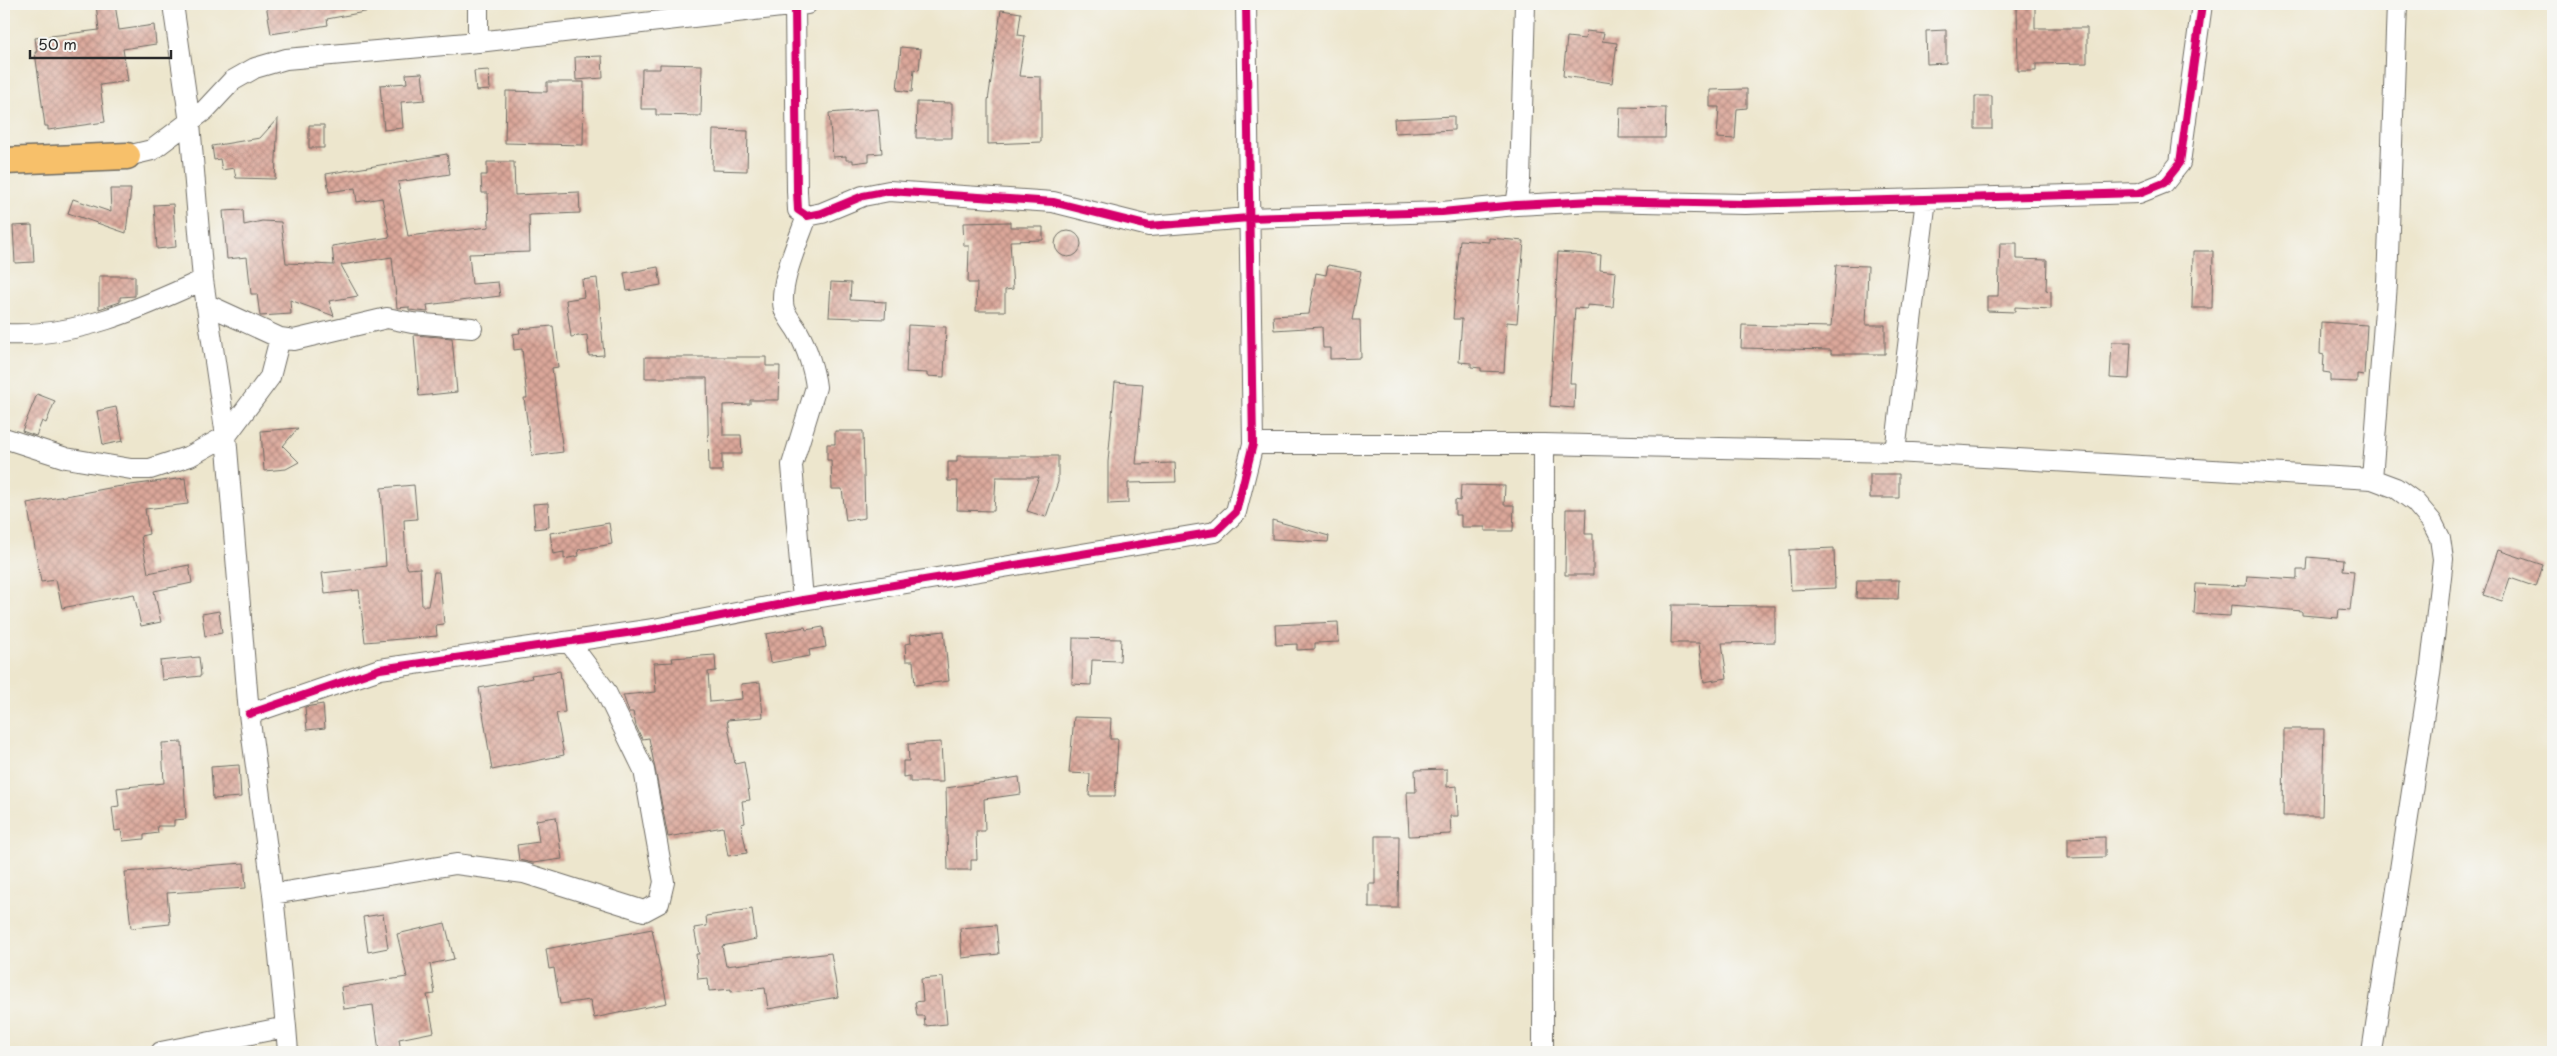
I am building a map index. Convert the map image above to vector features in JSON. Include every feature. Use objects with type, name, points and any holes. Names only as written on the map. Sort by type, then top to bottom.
[{"type":"main road","points":[[4,160],[127,156]]},
{"type":"street","points":[[173,4],[190,123],[203,280],[226,436],[249,714],[273,894],[288,1052]]},
{"type":"street","points":[[478,4],[478,42]]},
{"type":"street","points":[[249,714],[380,669],[654,629],[803,600],[1215,532],[1236,512],[1253,444],[1246,4]]},
{"type":"street","points":[[1516,205],[1520,180],[1525,4]]},
{"type":"street","points":[[127,156],[152,150],[190,123],[232,81],[255,68],[286,59],[478,42],[802,5],[797,190],[798,210],[807,216],[822,213],[863,196],[889,191],[1053,202],[1149,226],[1249,218],[1442,212],[1516,205],[1593,202],[1745,204],[2139,193],[2164,183],[2180,164],[2202,4]]},
{"type":"street","points":[[2372,479],[2387,284],[2397,4]]},
{"type":"street","points":[[1894,452],[1926,199]]},
{"type":"street","points":[[803,600],[792,465],[816,387],[809,359],[799,334],[785,311],[783,300],[785,284],[807,216]]},
{"type":"street","points":[[4,334],[23,336],[87,327],[164,298],[203,280]]},
{"type":"street","points":[[206,304],[280,338],[294,340],[387,318],[412,323],[472,328]]},
{"type":"street","points":[[4,438],[66,458],[131,469],[150,468],[190,456],[226,436],[270,377],[280,338]]},
{"type":"street","points":[[1253,444],[1544,444],[1894,452],[2372,479],[2396,488],[2416,502],[2432,522],[2440,538],[2444,559],[2430,674],[2372,1052]]},
{"type":"street","points":[[1543,1052],[1544,444]]},
{"type":"street","points":[[273,894],[456,864],[524,873],[644,911],[659,903],[664,882],[644,770],[605,690],[569,642]]},
{"type":"street","points":[[161,1052],[286,1027]]},
{"type":"building","points":[[96,4],[115,4],[119,30],[154,25],[156,44],[123,49],[128,81],[100,85],[105,122],[48,130],[48,126],[45,126],[35,52],[37,52],[35,38],[99,30]]},
{"type":"building","points":[[266,4],[369,4],[370,11],[327,19],[328,25],[271,34]]},
{"type":"building","points":[[2017,4],[2035,4],[2035,28],[2087,28],[2087,63],[2036,64],[2036,71],[2018,71]]},
{"type":"building","points":[[1001,10],[1021,13],[1018,35],[1025,36],[1019,76],[1041,77],[1041,142],[988,144],[988,101]]},
{"type":"building","points":[[1946,30],[1946,63],[1927,64],[1926,31]]},
{"type":"building","points":[[1586,31],[1604,33],[1602,41],[1617,43],[1612,83],[1563,76],[1567,37],[1585,39]]},
{"type":"building","points":[[901,47],[921,49],[919,70],[914,69],[912,92],[897,90]]},
{"type":"building","points":[[602,56],[603,78],[576,80],[575,57]]},
{"type":"building","points":[[660,64],[702,65],[701,116],[656,115],[656,109],[641,109],[642,69],[660,69]]},
{"type":"building","points":[[489,70],[490,90],[476,91],[474,71]]},
{"type":"building","points":[[422,73],[425,100],[401,102],[403,128],[384,130],[380,85],[407,83],[406,74]]},
{"type":"building","points":[[547,82],[584,82],[583,145],[505,143],[506,91],[547,92]]},
{"type":"building","points":[[1747,89],[1747,108],[1737,109],[1735,139],[1717,138],[1719,107],[1710,107],[1710,90]]},
{"type":"building","points":[[1975,96],[1992,96],[1992,129],[1975,129]]},
{"type":"building","points":[[917,102],[952,103],[952,138],[916,138]]},
{"type":"building","points":[[1620,107],[1666,108],[1665,138],[1619,138]]},
{"type":"building","points":[[878,109],[882,153],[869,154],[869,161],[853,163],[853,160],[846,160],[846,156],[833,157],[829,113]]},
{"type":"building","points":[[1454,116],[1454,130],[1395,133],[1394,119]]},
{"type":"building","points":[[278,118],[275,179],[236,178],[234,168],[222,170],[220,159],[214,160],[212,146],[260,138]]},
{"type":"building","points":[[309,125],[324,125],[324,148],[309,148]]},
{"type":"building","points":[[713,130],[748,131],[747,171],[712,170]]},
{"type":"building","points":[[447,154],[450,174],[398,182],[408,236],[489,227],[488,193],[482,193],[481,175],[487,175],[487,162],[514,162],[515,195],[579,192],[580,213],[529,215],[530,252],[469,254],[472,284],[498,282],[500,296],[427,305],[428,312],[409,310],[409,307],[397,308],[392,257],[341,265],[358,296],[329,301],[334,316],[290,300],[291,314],[260,316],[257,294],[251,294],[247,257],[227,259],[223,211],[243,210],[244,225],[262,221],[281,222],[286,263],[334,265],[332,246],[390,237],[382,198],[357,202],[355,188],[329,192],[326,174]]},
{"type":"building","points":[[110,189],[131,189],[126,233],[68,213],[73,199],[111,212]]},
{"type":"building","points":[[173,204],[176,247],[157,249],[154,205]]},
{"type":"building","points":[[1010,222],[1010,227],[1043,227],[1043,240],[1010,241],[1013,289],[1005,290],[1005,311],[976,311],[977,283],[968,283],[969,246],[964,246],[963,223]]},
{"type":"building","points":[[32,225],[34,262],[15,263],[13,226]]},
{"type":"building","points":[[1068,231],[1077,235],[1081,244],[1077,253],[1068,257],[1059,253],[1055,244],[1059,235]]},
{"type":"building","points":[[1489,238],[1524,241],[1517,323],[1507,322],[1504,372],[1481,371],[1481,368],[1471,367],[1471,363],[1459,362],[1462,319],[1453,319],[1460,240],[1489,242]]},
{"type":"building","points":[[2000,243],[2017,243],[2017,259],[2047,260],[2046,290],[2051,291],[2051,309],[2015,307],[2015,312],[1987,311],[1987,296],[1998,296]]},
{"type":"building","points":[[2193,251],[2213,251],[2212,308],[2192,308]]},
{"type":"building","points":[[1558,252],[1601,255],[1600,270],[1616,272],[1613,307],[1587,305],[1587,309],[1575,308],[1570,383],[1575,383],[1574,408],[1550,406]]},
{"type":"building","points":[[1328,265],[1361,271],[1352,320],[1360,320],[1361,358],[1330,359],[1330,348],[1323,348],[1322,327],[1274,330],[1273,316],[1309,314],[1316,273],[1326,275]]},
{"type":"building","points":[[1836,265],[1868,266],[1866,325],[1885,325],[1885,354],[1831,354],[1831,350],[1741,348],[1742,325],[1831,327]]},
{"type":"building","points":[[658,267],[661,285],[627,291],[624,273]]},
{"type":"building","points":[[99,276],[135,276],[135,296],[120,297],[120,302],[99,309]]},
{"type":"building","points":[[597,278],[604,355],[589,356],[587,335],[571,337],[566,300],[584,297],[582,280]]},
{"type":"building","points":[[831,282],[851,283],[850,300],[886,302],[885,319],[829,317]]},
{"type":"building","points":[[2321,322],[2367,325],[2364,375],[2357,374],[2357,382],[2330,381],[2330,373],[2323,372],[2324,355],[2320,354]]},
{"type":"building","points":[[908,325],[946,327],[944,377],[927,376],[927,373],[906,372]]},
{"type":"building","points":[[553,326],[558,367],[552,368],[563,452],[532,456],[524,398],[527,398],[522,349],[514,350],[513,334],[520,333],[519,329]]},
{"type":"building","points":[[414,335],[452,338],[457,392],[419,396]]},
{"type":"building","points":[[2112,342],[2131,342],[2129,379],[2110,378]]},
{"type":"building","points":[[645,357],[766,357],[766,366],[780,366],[779,400],[750,400],[750,404],[723,405],[723,435],[741,435],[742,454],[722,454],[722,471],[709,471],[707,378],[645,378]]},
{"type":"building","points":[[1115,382],[1143,384],[1136,464],[1175,463],[1176,482],[1128,483],[1128,503],[1108,504],[1108,462]]},
{"type":"building","points":[[37,394],[55,401],[46,423],[42,421],[36,436],[22,431]]},
{"type":"building","points":[[116,407],[123,441],[103,445],[97,411]]},
{"type":"building","points":[[298,428],[283,446],[299,462],[286,469],[264,471],[261,431]]},
{"type":"building","points":[[835,431],[863,431],[865,518],[846,521],[842,489],[832,489],[831,460],[827,460],[827,444],[835,444]]},
{"type":"building","points":[[957,456],[1058,456],[1058,482],[1046,517],[1027,511],[1039,477],[996,477],[994,511],[957,510],[958,481],[948,481],[948,462],[957,462]]},
{"type":"building","points":[[1870,474],[1899,474],[1899,498],[1870,498]]},
{"type":"building","points":[[185,478],[188,504],[145,509],[149,534],[141,536],[148,573],[189,565],[192,583],[154,591],[161,622],[141,626],[134,594],[62,608],[56,580],[41,582],[27,503],[115,487]]},
{"type":"building","points":[[414,485],[417,519],[404,520],[406,564],[408,569],[420,568],[422,606],[428,606],[434,572],[439,572],[444,624],[436,625],[437,636],[365,642],[359,590],[325,594],[322,573],[386,566],[381,488]]},
{"type":"building","points":[[1461,485],[1505,486],[1504,505],[1514,505],[1513,531],[1485,531],[1485,527],[1461,527],[1461,515],[1455,515],[1455,500],[1460,501]]},
{"type":"building","points":[[548,503],[549,527],[535,529],[533,504]]},
{"type":"building","points":[[1566,509],[1586,509],[1585,534],[1593,534],[1593,575],[1565,575]]},
{"type":"building","points":[[1272,520],[1329,536],[1328,542],[1272,539]]},
{"type":"building","points":[[609,523],[612,544],[578,550],[579,556],[564,559],[564,552],[553,554],[550,533]]},
{"type":"building","points":[[1834,548],[1835,588],[1791,590],[1789,550]]},
{"type":"building","points":[[2498,550],[2543,565],[2536,587],[2510,578],[2502,601],[2483,595]]},
{"type":"building","points":[[2307,557],[2344,560],[2343,570],[2354,571],[2350,610],[2339,609],[2338,618],[2302,615],[2302,611],[2231,605],[2230,616],[2194,614],[2196,584],[2246,586],[2247,576],[2297,579],[2297,570],[2306,570]]},
{"type":"building","points":[[1857,580],[1899,580],[1898,599],[1856,598]]},
{"type":"building","points":[[1672,605],[1775,606],[1775,642],[1722,643],[1727,678],[1704,682],[1699,643],[1671,643]]},
{"type":"building","points":[[219,611],[222,633],[205,636],[202,614]]},
{"type":"building","points":[[1338,622],[1339,642],[1315,643],[1315,649],[1297,650],[1297,644],[1276,645],[1275,625]]},
{"type":"building","points":[[805,627],[806,630],[823,627],[826,647],[809,650],[810,656],[770,663],[766,634]]},
{"type":"building","points":[[944,631],[949,681],[915,685],[913,661],[906,661],[905,644],[911,643],[910,635]]},
{"type":"building","points":[[1073,638],[1121,639],[1120,661],[1092,660],[1091,685],[1072,684]]},
{"type":"building","points":[[715,655],[716,671],[708,672],[710,702],[742,699],[741,684],[760,682],[763,717],[727,720],[735,764],[744,762],[750,800],[742,801],[745,823],[741,824],[747,853],[728,856],[723,827],[668,837],[649,738],[642,739],[636,726],[633,712],[629,712],[623,695],[656,692],[654,663],[673,662],[672,658]]},
{"type":"building","points":[[199,657],[201,676],[162,680],[160,661]]},
{"type":"building","points":[[560,671],[565,712],[556,713],[564,755],[492,770],[479,688],[532,678],[531,675]]},
{"type":"building","points":[[323,704],[325,728],[307,730],[305,707]]},
{"type":"building","points":[[1074,717],[1111,718],[1110,739],[1118,739],[1115,796],[1089,796],[1090,774],[1069,773]]},
{"type":"building","points":[[2284,729],[2324,729],[2322,816],[2283,816]]},
{"type":"building","points":[[182,742],[186,819],[174,820],[174,826],[157,826],[158,833],[144,835],[144,839],[123,841],[121,830],[115,831],[112,807],[119,806],[117,788],[164,783],[162,743]]},
{"type":"building","points":[[941,742],[943,782],[910,782],[910,776],[903,777],[903,761],[909,761],[908,744]]},
{"type":"building","points":[[239,765],[241,797],[213,799],[211,767]]},
{"type":"building","points":[[1447,769],[1447,787],[1457,786],[1458,816],[1450,816],[1451,834],[1409,836],[1407,792],[1416,792],[1415,770]]},
{"type":"building","points":[[1019,777],[1021,794],[984,799],[985,831],[976,831],[977,860],[971,860],[971,870],[948,870],[946,788]]},
{"type":"building","points":[[556,817],[562,859],[533,863],[519,860],[517,845],[539,842],[536,820]]},
{"type":"building","points":[[1375,836],[1399,836],[1398,908],[1369,908],[1369,884],[1375,884]]},
{"type":"building","points":[[2105,837],[2105,857],[2068,858],[2068,838]]},
{"type":"building","points":[[244,863],[246,888],[167,893],[170,924],[131,928],[125,872]]},
{"type":"building","points":[[752,909],[756,939],[722,946],[726,966],[831,953],[838,997],[768,1009],[765,988],[731,992],[731,989],[709,991],[708,978],[698,979],[696,954],[699,954],[694,928],[707,926],[706,916]]},
{"type":"building","points":[[383,914],[388,948],[368,952],[363,917]]},
{"type":"building","points":[[445,923],[454,959],[430,964],[435,994],[427,995],[434,1032],[399,1039],[401,1052],[379,1052],[373,1005],[344,1009],[341,987],[407,977],[397,934]]},
{"type":"building","points":[[996,925],[999,954],[962,958],[960,928]]},
{"type":"building","points":[[652,929],[667,1003],[594,1018],[590,1000],[560,1004],[554,968],[549,969],[546,949]]},
{"type":"building","points":[[943,977],[947,1024],[925,1026],[924,1016],[917,1016],[915,1002],[923,1001],[921,979]]},
{"type":"cycle path","points":[[249,714],[380,669],[654,629],[803,600],[1215,532],[1236,512],[1253,444],[1246,4]]},
{"type":"cycle path","points":[[795,5],[798,210],[807,216],[822,213],[863,196],[889,191],[1053,202],[1149,226],[1249,218],[1442,212],[1516,205],[1593,201],[1745,204],[2139,193],[2164,183],[2180,163],[2202,4]]}]
